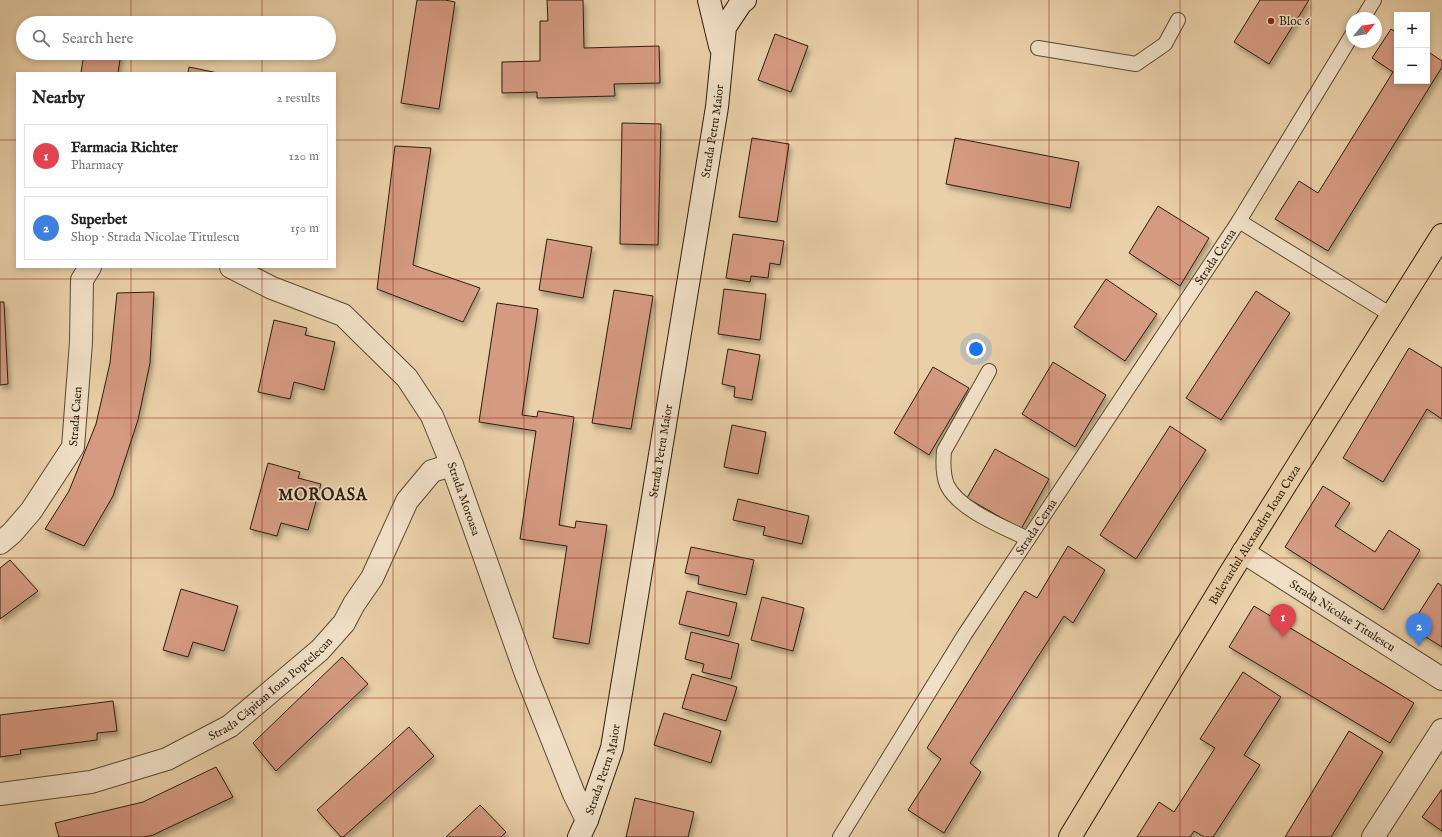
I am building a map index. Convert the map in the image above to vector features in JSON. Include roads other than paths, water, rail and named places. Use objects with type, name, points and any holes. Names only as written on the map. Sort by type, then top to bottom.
[{"type":"main road","name":"Bulevardul Alexandru Ioan Cuza","points":[[1070,837],[1243,552],[1393,316],[1442,235]]},
{"type":"street","name":"Strada Petru Maior","points":[[709,0],[723,59]]},
{"type":"street","name":"Strada Petru Maior","points":[[583,829],[612,748],[717,107],[725,27],[741,3],[745,0]]},
{"type":"street","name":"Strada Petru Maior","points":[[723,59],[759,0]]},
{"type":"street","name":"Strada Caen","points":[[0,543],[12,533],[31,511],[73,447],[81,342],[82,280],[89,268]]},
{"type":"street","name":"Strada Moroasa","points":[[233,268],[272,288],[343,315],[406,378],[432,416],[452,465],[526,674],[574,794],[583,829]]},
{"type":"street","name":"Strada Căpitan Ioan Poptelecan","points":[[0,794],[91,782],[167,758],[230,726],[320,650],[344,623],[354,604],[372,578],[407,501],[432,471],[452,465]]},
{"type":"street","name":"Strada Nicolae Titulescu","points":[[1243,552],[1442,679]]},
{"type":"street","points":[[1373,837],[1442,730]]},
{"type":"lane","points":[[1367,12],[1374,0]]},
{"type":"lane","points":[[1038,48],[1136,64],[1165,44],[1178,20]]},
{"type":"lane","name":"Strada Cerna","points":[[840,837],[965,634],[1239,220],[1346,45]]},
{"type":"lane","name":"Strada Cerna","points":[[1239,220],[1393,316]]},
{"type":"lane","points":[[989,371],[944,452],[943,465],[947,485],[967,507],[1028,539]]},
{"type":"place","name":"Bloc 6","points":[[1271,21]]},
{"type":"place","name":"Farmacia Richter","points":[[1283,637]]},
{"type":"place","name":"Superbet","points":[[1419,646]]},
{"type":"district","name":"MOROASA","points":[[323,494]]}]
